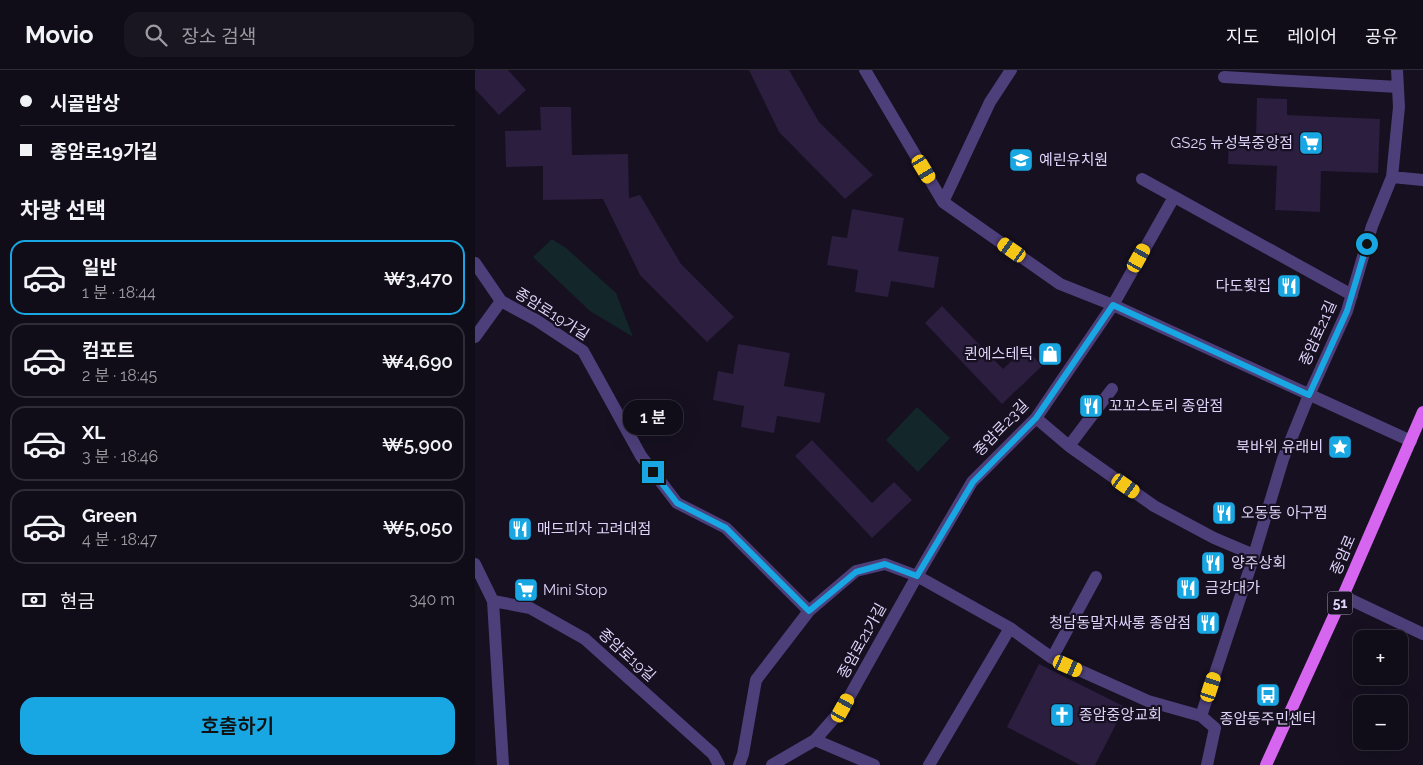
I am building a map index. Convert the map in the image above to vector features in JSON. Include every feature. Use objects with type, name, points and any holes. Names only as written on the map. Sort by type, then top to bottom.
[{"type":"main road","name":"종암로","points":[[1267,765],[1423,412]]},
{"type":"street","points":[[865,70],[943,202],[1060,284],[1113,305],[1411,441]]},
{"type":"street","points":[[943,202],[990,102],[1011,70]]},
{"type":"street","name":"종암로21길","points":[[1201,716],[1254,555],[1283,459],[1309,395],[1347,311],[1372,226],[1392,177],[1399,107],[1397,70]]},
{"type":"street","points":[[1223,77],[1398,87]]},
{"type":"street","points":[[1392,177],[1423,180]]},
{"type":"street","name":"종암로21길","points":[[1142,179],[1352,295]]},
{"type":"street","name":"종암로23길","points":[[917,576],[973,482],[1036,418],[1113,305],[1174,197]]},
{"type":"street","name":"종암로19가길","points":[[475,263],[501,301],[536,320],[583,351],[641,456],[677,503],[726,528],[809,611]]},
{"type":"street","points":[[475,337],[501,301]]},
{"type":"street","points":[[1069,446],[1112,388]]},
{"type":"street","points":[[1036,418],[1069,446],[1154,506],[1214,538],[1254,555]]},
{"type":"street","points":[[475,564],[493,601],[503,765]]},
{"type":"street","points":[[739,765],[743,754],[756,680],[809,611],[856,572],[885,564],[917,576],[1010,628],[1052,658],[1148,701],[1201,716],[1215,728],[1207,765]]},
{"type":"street","name":"종암로21가길","points":[[772,765],[815,740],[843,708],[917,576]]},
{"type":"street","points":[[1052,658],[1096,577]]},
{"type":"street","points":[[1343,596],[1423,634]]},
{"type":"street","name":"종암로19길","points":[[493,601],[530,608],[585,639],[713,754],[719,765]]},
{"type":"street","points":[[929,765],[1010,628]]},
{"type":"street","points":[[815,740],[874,765]]},
{"type":"green space","points":[[552,239],[566,248],[616,293],[633,337],[590,311],[533,257]]},
{"type":"green space","points":[[917,407],[950,438],[918,472],[886,440]]},
{"type":"building","points":[[475,70],[508,70],[526,90],[499,115],[475,89]]},
{"type":"building","points":[[749,70],[789,70],[819,122],[873,175],[845,199],[779,132]]},
{"type":"building","points":[[1257,98],[1287,99],[1287,115],[1380,119],[1378,173],[1321,171],[1320,212],[1275,210],[1277,166],[1228,164],[1229,137],[1256,138]]},
{"type":"building","points":[[540,107],[571,107],[572,155],[628,154],[629,198],[640,195],[681,264],[734,317],[707,342],[640,275],[603,199],[543,200],[543,166],[506,167],[505,131],[541,130]]},
{"type":"building","points":[[852,209],[904,218],[898,251],[939,257],[934,288],[891,281],[888,297],[855,292],[858,270],[827,265],[832,236],[847,238]]},
{"type":"building","points":[[942,306],[1003,369],[1025,348],[1042,366],[1002,404],[925,323]]},
{"type":"building","points":[[738,344],[790,353],[784,386],[825,393],[820,423],[777,416],[774,433],[741,427],[744,406],[713,400],[718,371],[733,374]]},
{"type":"building","points":[[812,440],[872,503],[894,482],[912,500],[872,538],[795,456]]},
{"type":"building","points":[[1039,664],[1125,707],[1095,765],[1080,765],[1007,727]]},
{"type":"place","name":"GS25 뉴성북중앙점","points":[[1311,143]]},
{"type":"place","name":"예린유치원","points":[[1021,160]]},
{"type":"place","name":"다도횟집","points":[[1289,286]]},
{"type":"place","name":"퀸에스테틱","points":[[1050,354]]},
{"type":"place","name":"꼬꼬스토리 종암점","points":[[1091,406]]},
{"type":"place","name":"북바위 유래비","points":[[1340,447]]},
{"type":"place","name":"오동동 아구찜","points":[[1224,513]]},
{"type":"place","name":"매드피자 고려대점","points":[[520,529]]},
{"type":"place","name":"양주상회","points":[[1213,563]]},
{"type":"place","name":"금강대가","points":[[1188,588]]},
{"type":"place","name":"Mini Stop","points":[[526,590]]},
{"type":"place","name":"청담동말자싸롱 종암점","points":[[1208,623]]},
{"type":"place","name":"종암동주민센터","points":[[1268,695]]},
{"type":"place","name":"종암중앙교회","points":[[1062,715]]},
{"type":"route","points":[[653,472],[677,503],[726,528],[809,611],[856,572],[885,564],[917,576],[973,482],[1036,418],[1113,305],[1309,395],[1347,311],[1367,244]]}]
